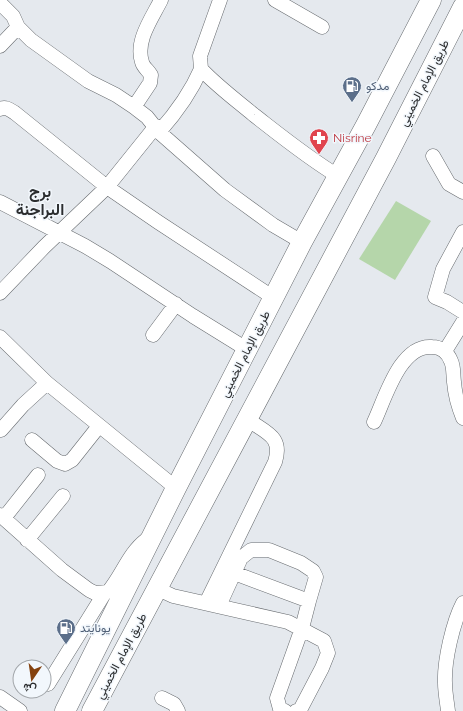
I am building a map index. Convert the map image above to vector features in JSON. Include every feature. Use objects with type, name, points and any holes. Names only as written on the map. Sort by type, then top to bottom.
[{"type":"highway","name":"طريق الإمام الخميني","points":[[69,704],[176,488],[302,242],[375,109],[431,0]]},
{"type":"highway","name":"طريق الإمام الخميني","points":[[92,711],[374,180],[463,7]]},
{"type":"highway","points":[[375,109],[373,121],[377,133],[388,135],[403,124]]},
{"type":"highway","points":[[341,170],[358,156],[367,156],[374,165],[374,180]]},
{"type":"street","points":[[134,107],[150,83],[151,75],[142,63],[140,48],[148,25],[161,0]]},
{"type":"street","points":[[0,293],[107,187],[157,129],[175,114],[196,82],[201,69],[200,56],[220,0]]},
{"type":"street","points":[[275,0],[322,27]]},
{"type":"street","points":[[2,2],[13,16],[18,27],[31,40],[88,81],[116,95],[134,107],[147,117],[157,129],[225,190],[273,225],[302,242]]},
{"type":"street","points":[[0,46],[18,27]]},
{"type":"street","points":[[201,69],[219,86],[315,162],[341,170]]},
{"type":"street","points":[[0,109],[7,108],[15,113],[107,187],[274,298]]},
{"type":"street","points":[[433,156],[449,184],[463,192]]},
{"type":"street","points":[[0,202],[110,261],[248,350]]},
{"type":"street","points":[[463,232],[443,269],[435,297],[448,302],[463,312]]},
{"type":"street","points":[[153,334],[176,304]]},
{"type":"street","points":[[445,351],[463,322]]},
{"type":"street","points":[[0,337],[47,383],[176,488]]},
{"type":"street","points":[[374,422],[396,374],[405,359],[412,352],[426,347],[434,347],[445,351],[452,362],[456,397],[463,418]]},
{"type":"street","points":[[1,430],[23,405],[47,383]]},
{"type":"street","points":[[212,605],[276,462],[278,453],[278,445],[274,438],[247,419]]},
{"type":"street","points":[[32,440],[57,460],[67,464],[72,460],[99,426]]},
{"type":"street","points":[[38,475],[2,517],[62,570],[89,590],[95,593],[104,594]]},
{"type":"street","points":[[28,540],[63,496]]},
{"type":"street","points":[[52,678],[104,594],[113,586],[136,548],[154,535]]},
{"type":"street","points":[[212,605],[234,573],[241,558],[251,550],[269,550],[301,563],[313,571],[316,577],[310,601],[278,698],[280,709],[285,711]]},
{"type":"street","points":[[234,573],[310,601]]},
{"type":"street","points":[[158,588],[173,596],[288,622],[302,628],[324,641],[328,653],[322,668],[300,710],[296,711]]},
{"type":"street","points":[[448,711],[445,681],[449,643],[456,617],[463,603]]},
{"type":"street","points":[[103,711],[105,686]]},
{"type":"street","points":[[0,697],[20,711]]},
{"type":"street","points":[[162,698],[174,704],[178,711]]},
{"type":"street","points":[[58,711],[69,704]]},
{"type":"street","points":[[0,707],[5,711]]},
{"type":"green space","points":[[396,201],[431,221],[395,280],[359,259]]},
{"type":"place","name":"مدكو","points":[[352,103]]},
{"type":"place","name":"Nisrine","points":[[319,155]]},
{"type":"place","name":"يونايتد","points":[[66,645]]},
{"type":"district","name":"برج البراجنة","points":[[40,200]]}]
